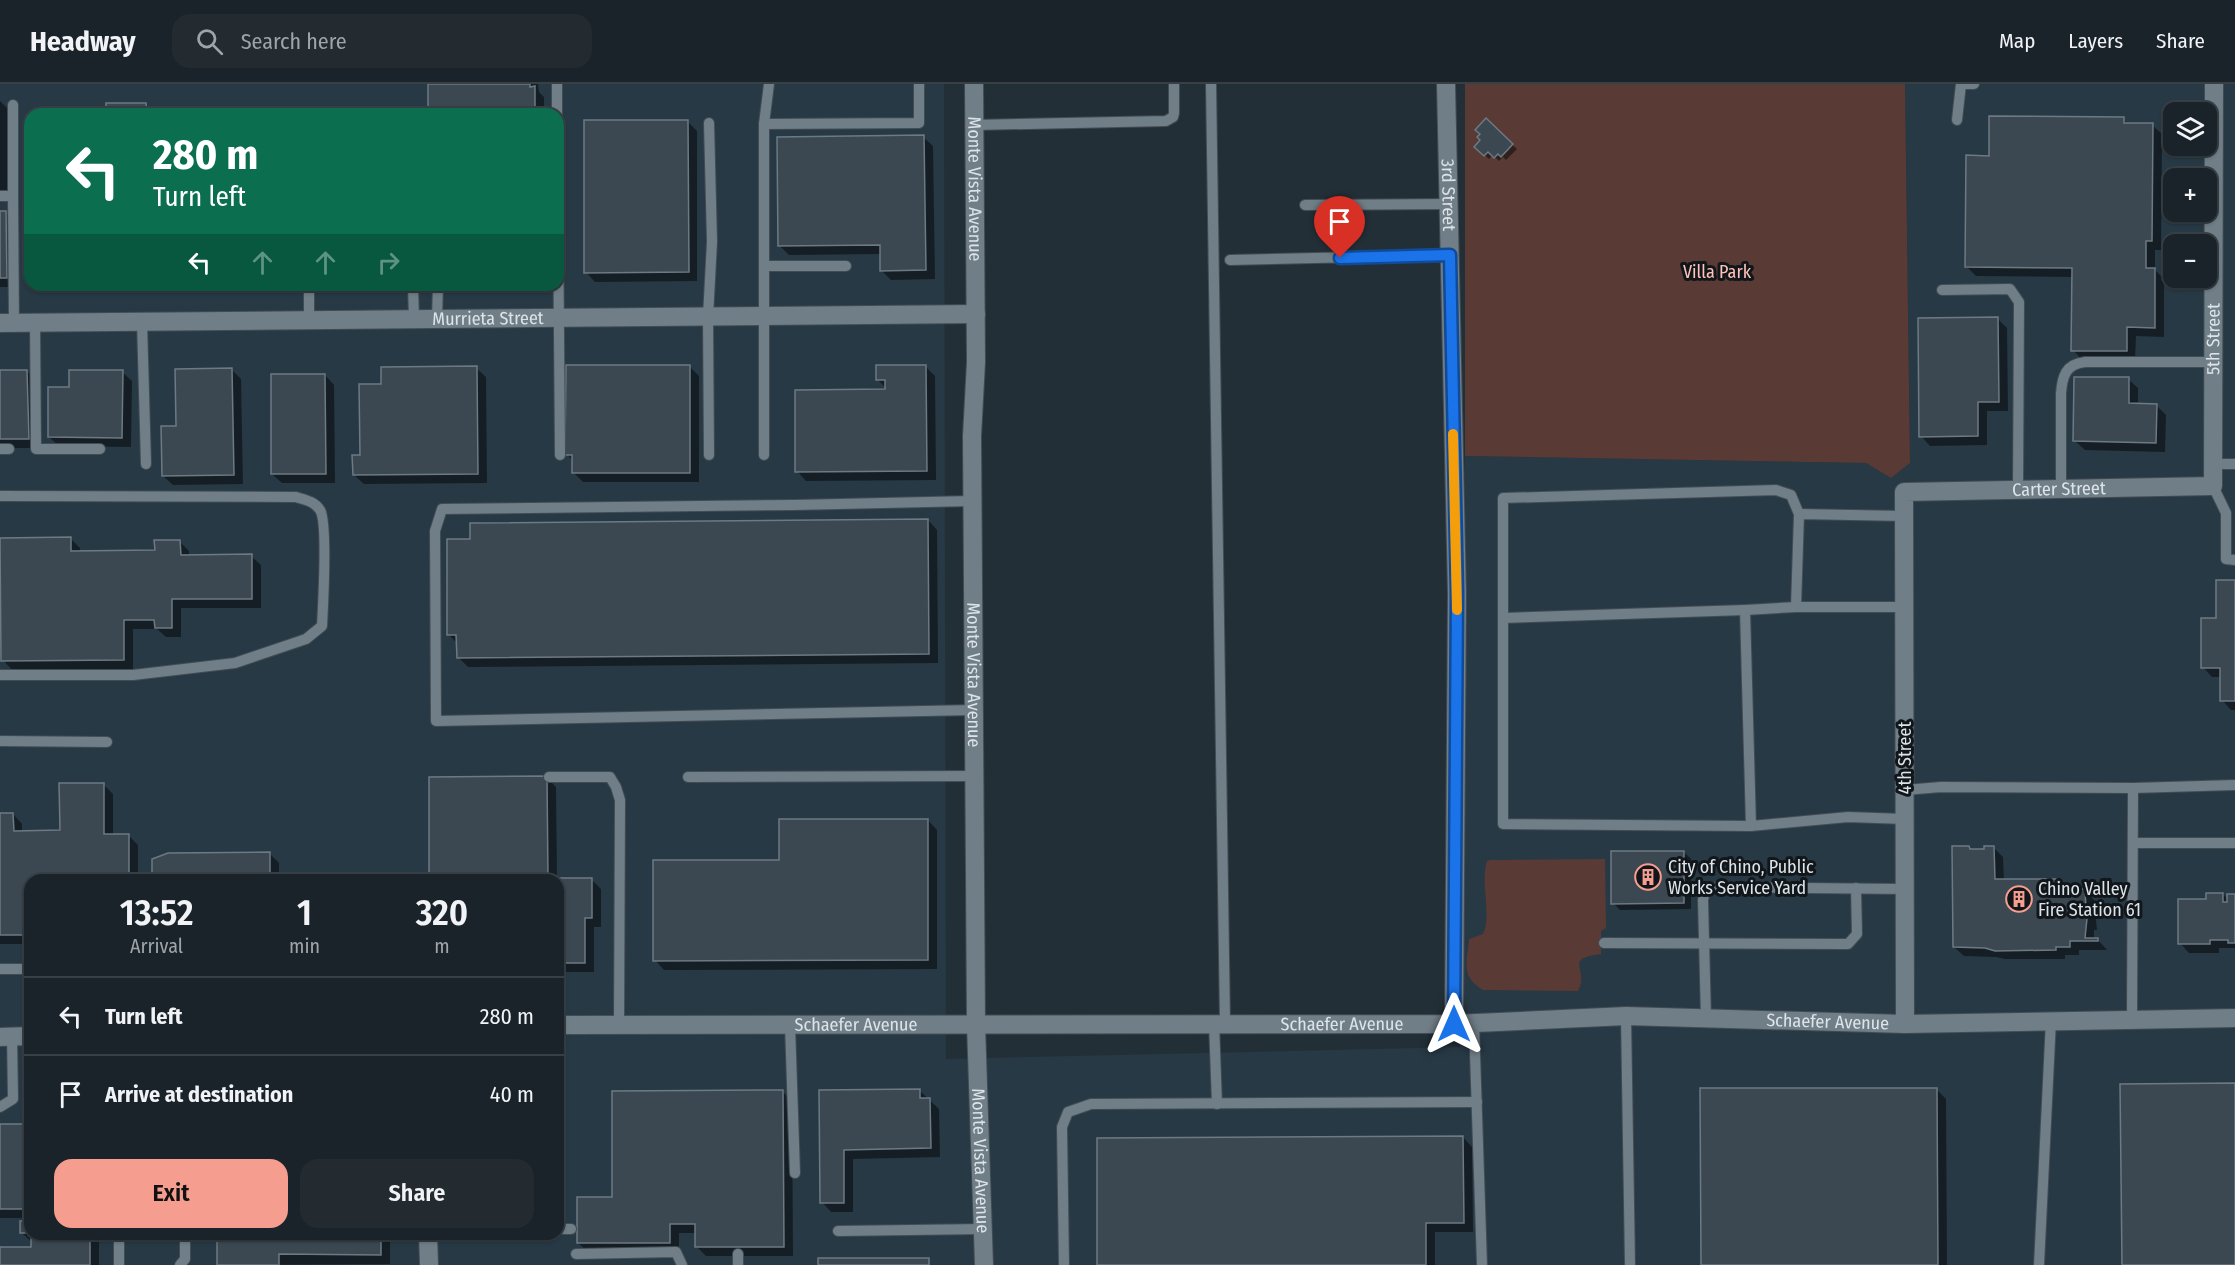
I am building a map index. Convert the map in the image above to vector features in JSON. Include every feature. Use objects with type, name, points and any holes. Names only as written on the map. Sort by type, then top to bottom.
[{"type":"street","name":"Monte Vista Avenue","points":[[974,84],[976,362],[972,436],[972,501],[976,1025],[984,1265]]},
{"type":"street","name":"3rd Street","points":[[1446,84],[1457,594],[1454,1024]]},
{"type":"street","name":"5th Street","points":[[2213,486],[2214,84]]},
{"type":"street","name":"Murrieta Street","points":[[7,323],[976,314]]},
{"type":"street","name":"Carter Street","points":[[1904,492],[2213,486]]},
{"type":"street","name":"4th Street","points":[[1904,492],[1905,1024]]},
{"type":"street","name":"Schaefer Avenue","points":[[564,1025],[1454,1024],[1626,1016],[1905,1024],[2235,1018]]},
{"type":"street","points":[[428,1240],[429,1265]]},
{"type":"lane","points":[[557,84],[557,108]]},
{"type":"lane","points":[[764,456],[764,124],[769,84]]},
{"type":"lane","points":[[764,124],[919,123],[919,84]]},
{"type":"lane","points":[[974,125],[1166,121],[1173,117],[1174,113],[1174,84]]},
{"type":"lane","points":[[1211,84],[1219,1023],[1217,1104]]},
{"type":"lane","points":[[1957,120],[1961,84],[1974,84]]},
{"type":"lane","points":[[7,323],[13,196],[13,105]]},
{"type":"lane","points":[[709,123],[711,242],[708,317],[709,455]]},
{"type":"lane","points":[[0,196],[13,196]]},
{"type":"lane","points":[[1305,206],[1449,204]]},
{"type":"lane","points":[[1230,260],[1450,255]]},
{"type":"lane","points":[[765,266],[846,266]]},
{"type":"lane","points":[[1942,290],[2010,290],[2019,302],[2018,490]]},
{"type":"lane","points":[[309,291],[309,320]]},
{"type":"lane","points":[[413,291],[414,320]]},
{"type":"lane","points":[[437,319],[438,291]]},
{"type":"lane","points":[[559,291],[560,456]]},
{"type":"lane","points":[[142,322],[146,464]]},
{"type":"lane","points":[[35,323],[36,449],[100,449]]},
{"type":"lane","points":[[2061,489],[2061,383],[2068,369],[2076,363],[2085,362],[2213,362]]},
{"type":"lane","points":[[2213,464],[2235,464]]},
{"type":"lane","points":[[2213,486],[2226,513],[2226,559],[2235,560]]},
{"type":"lane","points":[[1796,607],[1799,514],[1791,495],[1776,490],[1503,498],[1503,824],[1751,826],[1848,817],[1905,819]]},
{"type":"lane","points":[[0,496],[296,497],[312,502],[322,511],[325,548],[322,626],[306,639],[235,663],[144,674],[0,675]]},
{"type":"lane","points":[[972,501],[442,509],[435,531],[436,721],[974,710]]},
{"type":"lane","points":[[1799,514],[1904,516]]},
{"type":"lane","points":[[1503,618],[1796,607],[1904,607]]},
{"type":"lane","points":[[1745,610],[1751,826]]},
{"type":"lane","points":[[0,741],[107,742]]},
{"type":"lane","points":[[688,777],[975,776]]},
{"type":"lane","points":[[549,777],[610,777],[620,800],[619,1025]]},
{"type":"lane","points":[[1905,790],[1941,787],[2235,786]]},
{"type":"lane","points":[[2132,1019],[2133,788]]},
{"type":"lane","points":[[2133,843],[2235,843]]},
{"type":"lane","points":[[1706,1018],[1703,900],[1705,892],[1716,887],[1905,889]]},
{"type":"lane","points":[[1604,943],[1848,944],[1857,934],[1856,888]]},
{"type":"lane","points":[[0,969],[24,969]]},
{"type":"lane","points":[[1626,1016],[1630,1265]]},
{"type":"lane","points":[[2039,1265],[2051,1020]]},
{"type":"lane","points":[[1474,1023],[1482,1265]]},
{"type":"lane","points":[[790,1025],[795,1173]]},
{"type":"lane","points":[[0,1107],[13,1099],[14,1036]]},
{"type":"lane","points":[[1064,1265],[1062,1127],[1068,1112],[1091,1104],[1477,1102]]},
{"type":"lane","points":[[564,1229],[571,1229]]},
{"type":"lane","points":[[838,1231],[983,1229]]},
{"type":"lane","points":[[119,1240],[119,1265]]},
{"type":"lane","points":[[180,1265],[185,1259],[185,1240]]},
{"type":"lane","points":[[576,1254],[676,1252],[682,1265]]},
{"type":"shaded area","points":[[0,84],[944,84],[946,1059],[1460,1047],[1465,456],[1866,463],[1891,478],[1910,463],[1905,84],[2235,84],[2235,1265],[0,1265]]},
{"type":"green space","name":"Villa Park","points":[[1465,84],[1905,84],[1910,463],[1891,478],[1866,463],[1465,456]]},
{"type":"green space","points":[[1605,859],[1606,928],[1601,931],[1601,954],[1589,956],[1580,962],[1581,983],[1578,991],[1483,990],[1476,985],[1468,974],[1467,955],[1469,939],[1483,934],[1485,927],[1487,861]]},
{"type":"building","points":[[428,84],[530,84],[530,87],[535,86],[535,108],[428,108]]},
{"type":"building","points":[[106,103],[146,103],[146,108],[106,108]]},
{"type":"building","points":[[1989,116],[2124,117],[2124,123],[2153,123],[2152,241],[2146,241],[2146,268],[2155,268],[2155,328],[2127,327],[2127,351],[2071,351],[2072,268],[1965,267],[1966,155],[1989,156]]},
{"type":"building","points":[[1486,118],[1513,144],[1501,157],[1498,154],[1494,158],[1488,152],[1484,156],[1474,147],[1480,140],[1477,137],[1480,134],[1475,130]]},
{"type":"building","points":[[584,120],[688,120],[689,272],[584,273]]},
{"type":"building","points":[[924,135],[926,270],[880,271],[880,245],[778,246],[777,137]]},
{"type":"building","points":[[0,211],[6,211],[7,278],[0,278]]},
{"type":"building","points":[[1998,317],[1999,402],[1978,402],[1978,436],[1919,437],[1918,318]]},
{"type":"building","points":[[566,365],[690,365],[690,473],[572,473],[572,455],[565,455]]},
{"type":"building","points":[[876,365],[926,365],[927,471],[795,472],[795,390],[885,389],[885,380],[876,380]]},
{"type":"building","points":[[477,366],[478,474],[353,475],[352,455],[360,455],[359,384],[381,384],[381,367]]},
{"type":"building","points":[[232,368],[234,475],[162,476],[161,426],[176,426],[175,369]]},
{"type":"building","points":[[0,370],[27,370],[29,439],[0,439]]},
{"type":"building","points":[[69,370],[123,370],[122,438],[48,437],[48,387],[69,387]]},
{"type":"building","points":[[271,374],[325,374],[326,474],[271,474]]},
{"type":"building","points":[[2074,377],[2129,377],[2129,403],[2157,404],[2156,443],[2073,441]]},
{"type":"building","points":[[928,519],[929,654],[457,658],[456,635],[447,635],[447,539],[470,539],[470,523]]},
{"type":"building","points":[[71,537],[71,551],[155,550],[154,540],[180,540],[181,555],[252,554],[252,599],[172,599],[172,628],[155,628],[154,620],[124,620],[124,660],[1,661],[0,538]]},
{"type":"building","points":[[2216,580],[2235,580],[2235,701],[2220,701],[2220,668],[2201,668],[2201,618],[2216,618]]},
{"type":"building","points":[[547,776],[548,874],[429,874],[429,777]]},
{"type":"building","points":[[59,783],[104,783],[104,834],[129,834],[129,874],[24,874],[24,935],[0,935],[0,813],[13,813],[14,831],[60,830]]},
{"type":"building","points":[[779,819],[928,819],[928,960],[653,961],[653,860],[779,860]]},
{"type":"building","name":"Chino Valley Fire Station 61","points":[[1952,846],[1984,849],[1984,846],[1994,846],[1995,879],[2056,879],[2056,889],[2085,889],[2086,909],[2088,909],[2085,938],[2098,938],[2098,941],[2070,941],[2070,947],[2056,947],[2056,950],[1995,951],[1985,948],[1953,947]]},
{"type":"building","name":"City of Chino, Public Works Service Yard","points":[[1611,851],[1684,851],[1684,903],[1611,904]]},
{"type":"building","points":[[270,852],[270,874],[149,874],[152,872],[152,859],[168,853]]},
{"type":"building","points":[[564,878],[592,878],[592,918],[585,918],[585,963],[564,963]]},
{"type":"building","points":[[2206,893],[2223,893],[2223,902],[2227,902],[2227,894],[2235,894],[2235,943],[2228,943],[2228,940],[2210,940],[2210,944],[2178,944],[2178,899],[2206,899]]},
{"type":"building","points":[[2235,1083],[2235,1265],[2122,1265],[2120,1084]]},
{"type":"building","points":[[1700,1088],[1937,1088],[1938,1265],[1701,1265]]},
{"type":"building","points":[[920,1089],[920,1098],[930,1098],[931,1148],[844,1150],[844,1203],[820,1203],[819,1090]]},
{"type":"building","points":[[783,1090],[784,1247],[695,1247],[695,1224],[670,1224],[670,1243],[577,1243],[577,1197],[612,1197],[612,1091]]},
{"type":"building","points":[[0,1124],[24,1124],[24,1209],[0,1209]]},
{"type":"building","points":[[1463,1136],[1464,1223],[1426,1223],[1426,1265],[1097,1265],[1097,1138]]},
{"type":"building","points":[[20,1221],[24,1221],[24,1233],[20,1233]]},
{"type":"building","points":[[31,1240],[90,1240],[90,1265],[0,1265],[0,1247],[31,1247]]},
{"type":"building","points":[[217,1240],[381,1240],[381,1255],[279,1254],[279,1265],[217,1265]]},
{"type":"building","points":[[818,1258],[929,1258],[929,1265],[818,1265]]},
{"type":"slow traffic","points":[[1453,434],[1457,610]]},
{"type":"place","name":"City of Chino, Public Works Service Yard","points":[[1648,877]]},
{"type":"place","name":"Chino Valley Fire Station 61","points":[[2019,899]]},
{"type":"route","points":[[1340,258],[1450,255],[1457,594],[1454,1024]]}]
